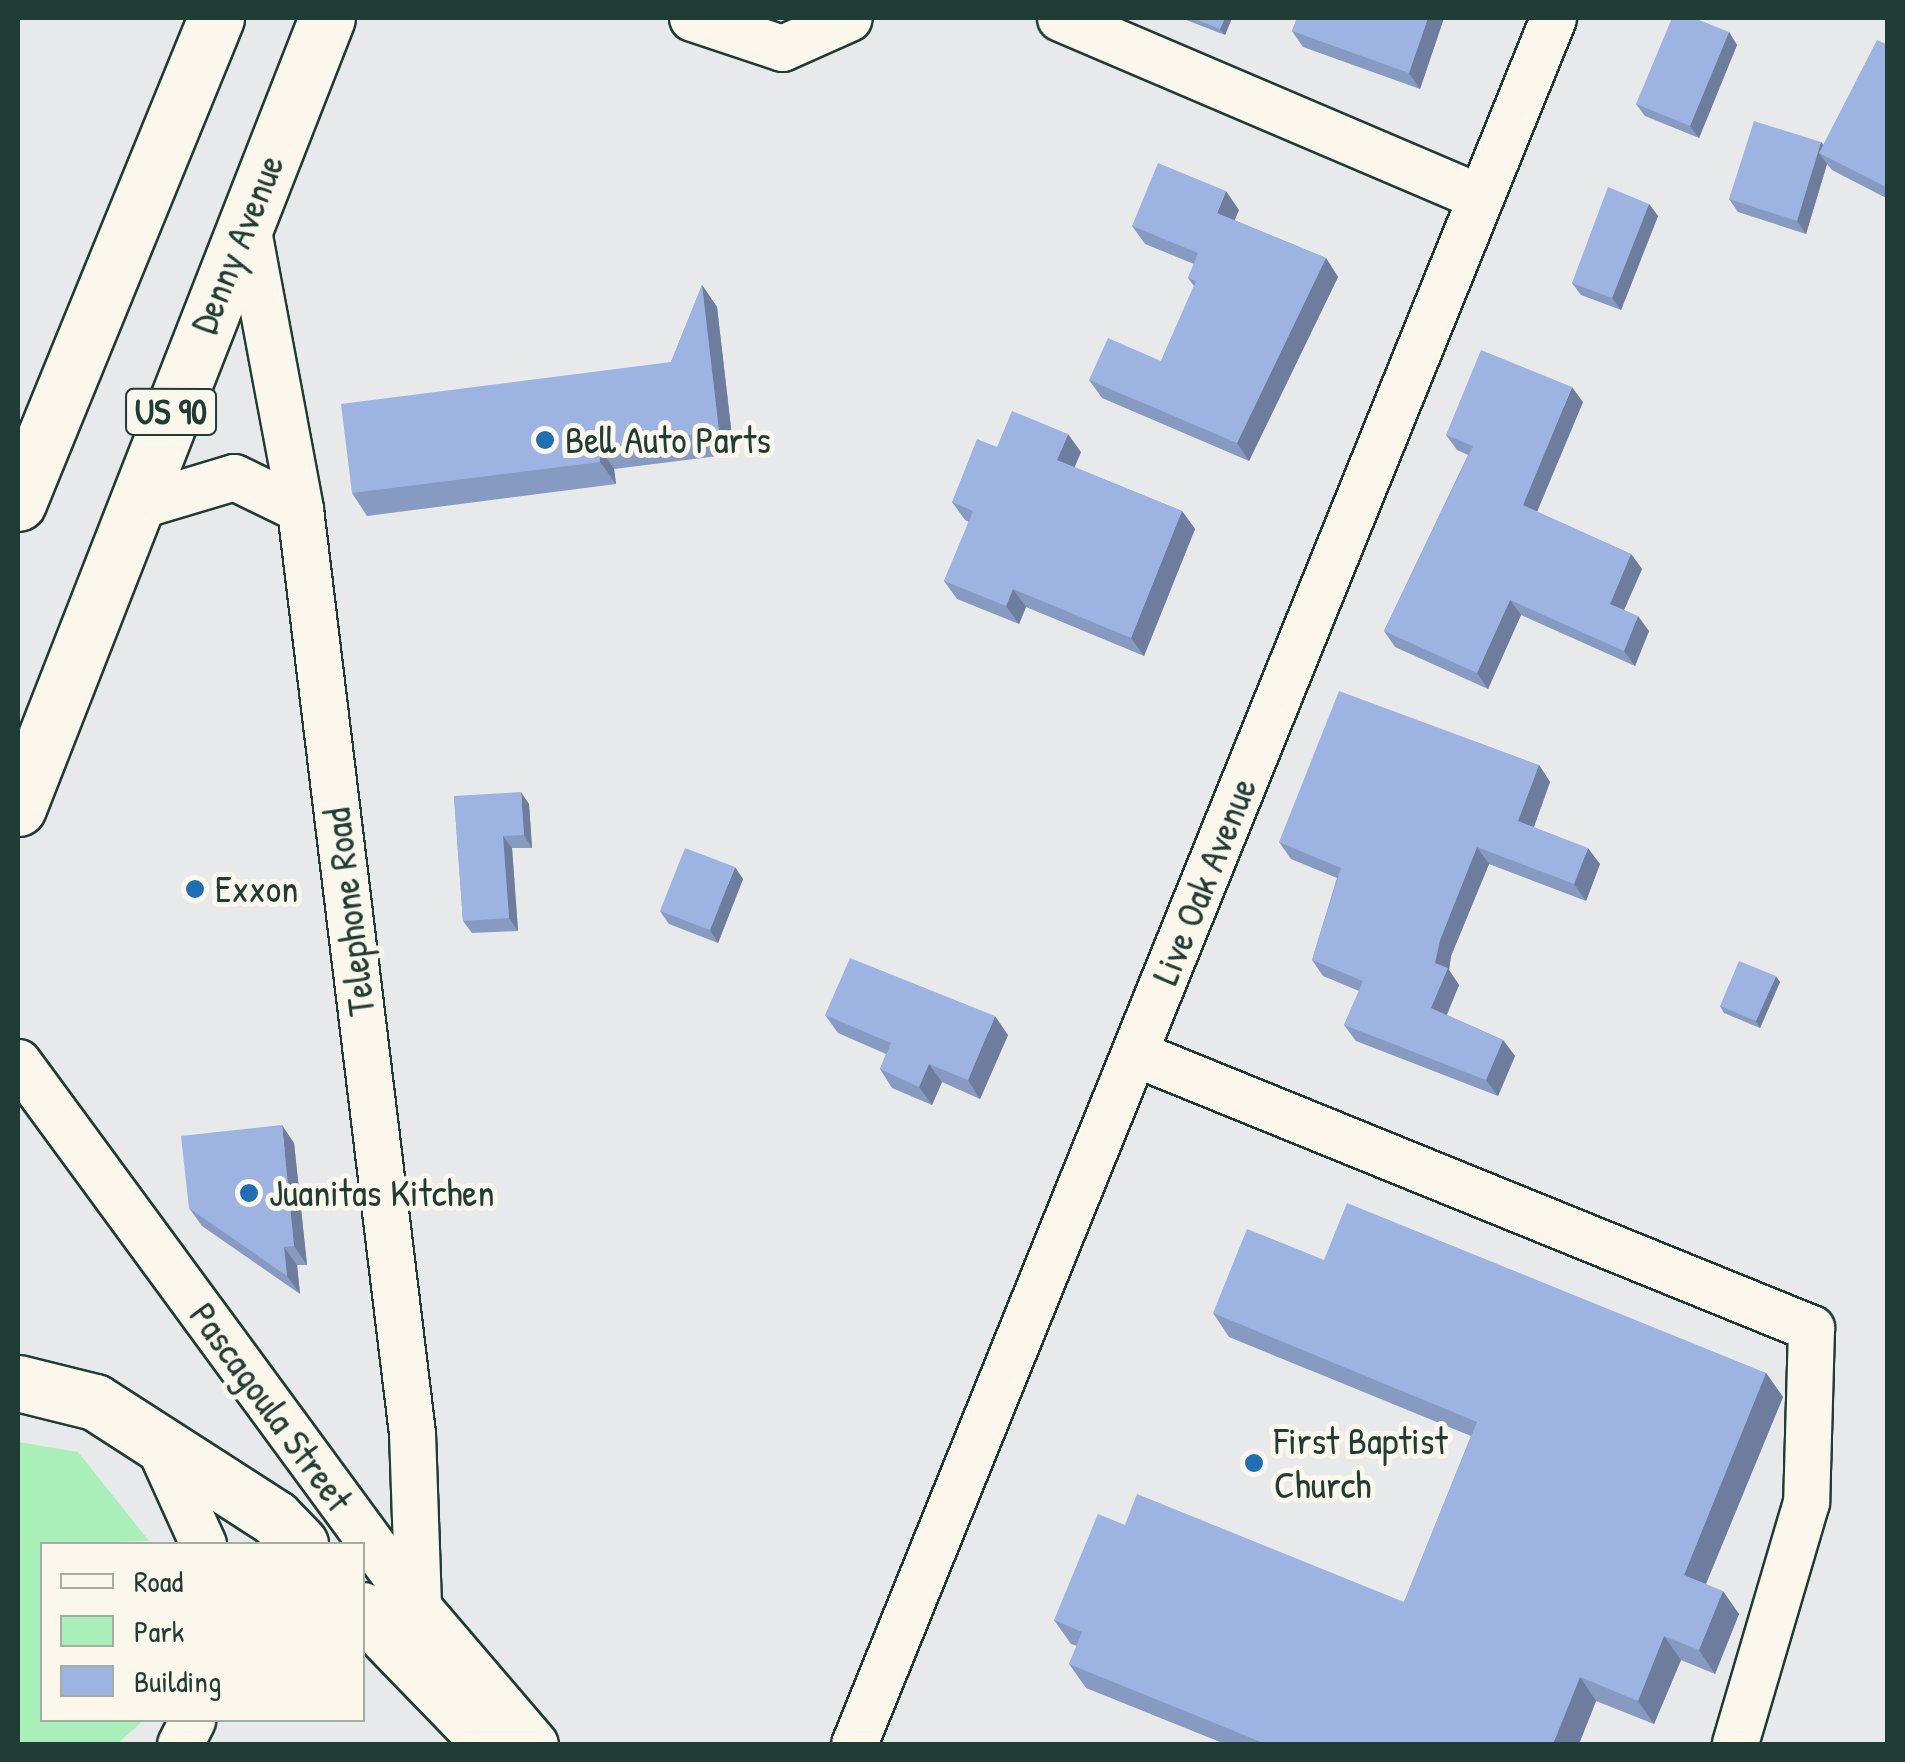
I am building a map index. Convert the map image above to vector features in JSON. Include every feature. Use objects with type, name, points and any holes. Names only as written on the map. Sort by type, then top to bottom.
[{"type":"main road","name":"US 90","points":[[18,502],[216,18]]},
{"type":"main road","name":"Denny Avenue","points":[[18,808],[328,18]]},
{"type":"main road","points":[[18,1383],[94,1402],[160,1449],[275,1518],[298,1542]]},
{"type":"main road","points":[[365,1613],[492,1744]]},
{"type":"street","points":[[692,18],[782,48],[849,18]]},
{"type":"street","points":[[1060,18],[1480,196]]},
{"type":"street","name":"Live Oak Avenue","points":[[854,1744],[1553,18]]},
{"type":"street","name":"Telephone Road","points":[[246,220],[300,509],[412,1433],[418,1607]]},
{"type":"street","points":[[134,508],[234,477],[300,509]]},
{"type":"street","points":[[1134,1053],[1810,1328],[1806,1502],[1735,1744]]},
{"type":"street","name":"Pascagoula Street","points":[[18,1062],[418,1607],[535,1744]]},
{"type":"street","points":[[160,1449],[201,1542]]},
{"type":"green space","points":[[18,1442],[78,1452],[149,1541],[40,1542],[40,1722],[142,1722],[117,1744],[18,1744]]},
{"type":"building","points":[[1192,18],[1225,18],[1220,29]]},
{"type":"building","points":[[1297,18],[1428,18],[1409,73],[1292,31]]},
{"type":"building","points":[[1672,18],[1694,18],[1729,32],[1690,126],[1636,104]]},
{"type":"building","points":[[1877,40],[1888,45],[1888,188],[1819,153]]},
{"type":"building","points":[[1754,121],[1821,142],[1797,221],[1729,199]]},
{"type":"building","points":[[1158,163],[1226,191],[1217,213],[1326,258],[1237,443],[1089,380],[1108,338],[1161,361],[1196,281],[1188,278],[1198,253],[1132,226]]},
{"type":"building","points":[[1608,187],[1649,204],[1612,298],[1572,283]]},
{"type":"building","name":"Bell Auto Parts","points":[[702,285],[719,431],[599,447],[600,462],[352,493],[341,404],[671,362]]},
{"type":"building","points":[[1481,350],[1572,387],[1523,505],[1631,554],[1610,604],[1638,616],[1624,651],[1510,600],[1477,673],[1384,631],[1473,446],[1446,435]]},
{"type":"building","points":[[1012,411],[1068,434],[1057,460],[1182,511],[1131,638],[1013,589],[1006,606],[944,581],[973,511],[952,502],[977,439],[997,447]]},
{"type":"building","points":[[1339,691],[1539,765],[1518,821],[1588,848],[1574,884],[1477,847],[1440,940],[1435,963],[1448,968],[1431,1008],[1503,1040],[1486,1080],[1344,1025],[1363,981],[1312,960],[1341,868],[1279,842]]},
{"type":"building","points":[[521,792],[524,835],[503,836],[509,918],[463,921],[454,796]]},
{"type":"building","points":[[685,848],[735,867],[710,930],[660,911]]},
{"type":"building","points":[[850,958],[995,1016],[968,1080],[929,1064],[919,1087],[880,1069],[891,1043],[825,1015]]},
{"type":"building","points":[[1739,961],[1776,976],[1756,1021],[1720,1006]]},
{"type":"building","name":"Juanitas Kitchen","points":[[282,1125],[294,1246],[284,1247],[287,1276],[189,1208],[181,1136]]},
{"type":"building","points":[[1347,1203],[1766,1373],[1684,1575],[1723,1591],[1699,1650],[1664,1636],[1638,1701],[1580,1677],[1553,1744],[1266,1744],[1069,1664],[1082,1632],[1054,1620],[1098,1514],[1125,1525],[1137,1494],[1404,1602],[1477,1422],[1213,1313],[1247,1229],[1324,1260]]},
{"type":"place","name":"Bell Auto Parts","points":[[545,440]]},
{"type":"place","name":"Exxon","points":[[195,889]]},
{"type":"place","name":"Juanitas Kitchen","points":[[249,1193]]},
{"type":"place","name":"First Baptist Church","points":[[1254,1463]]}]
